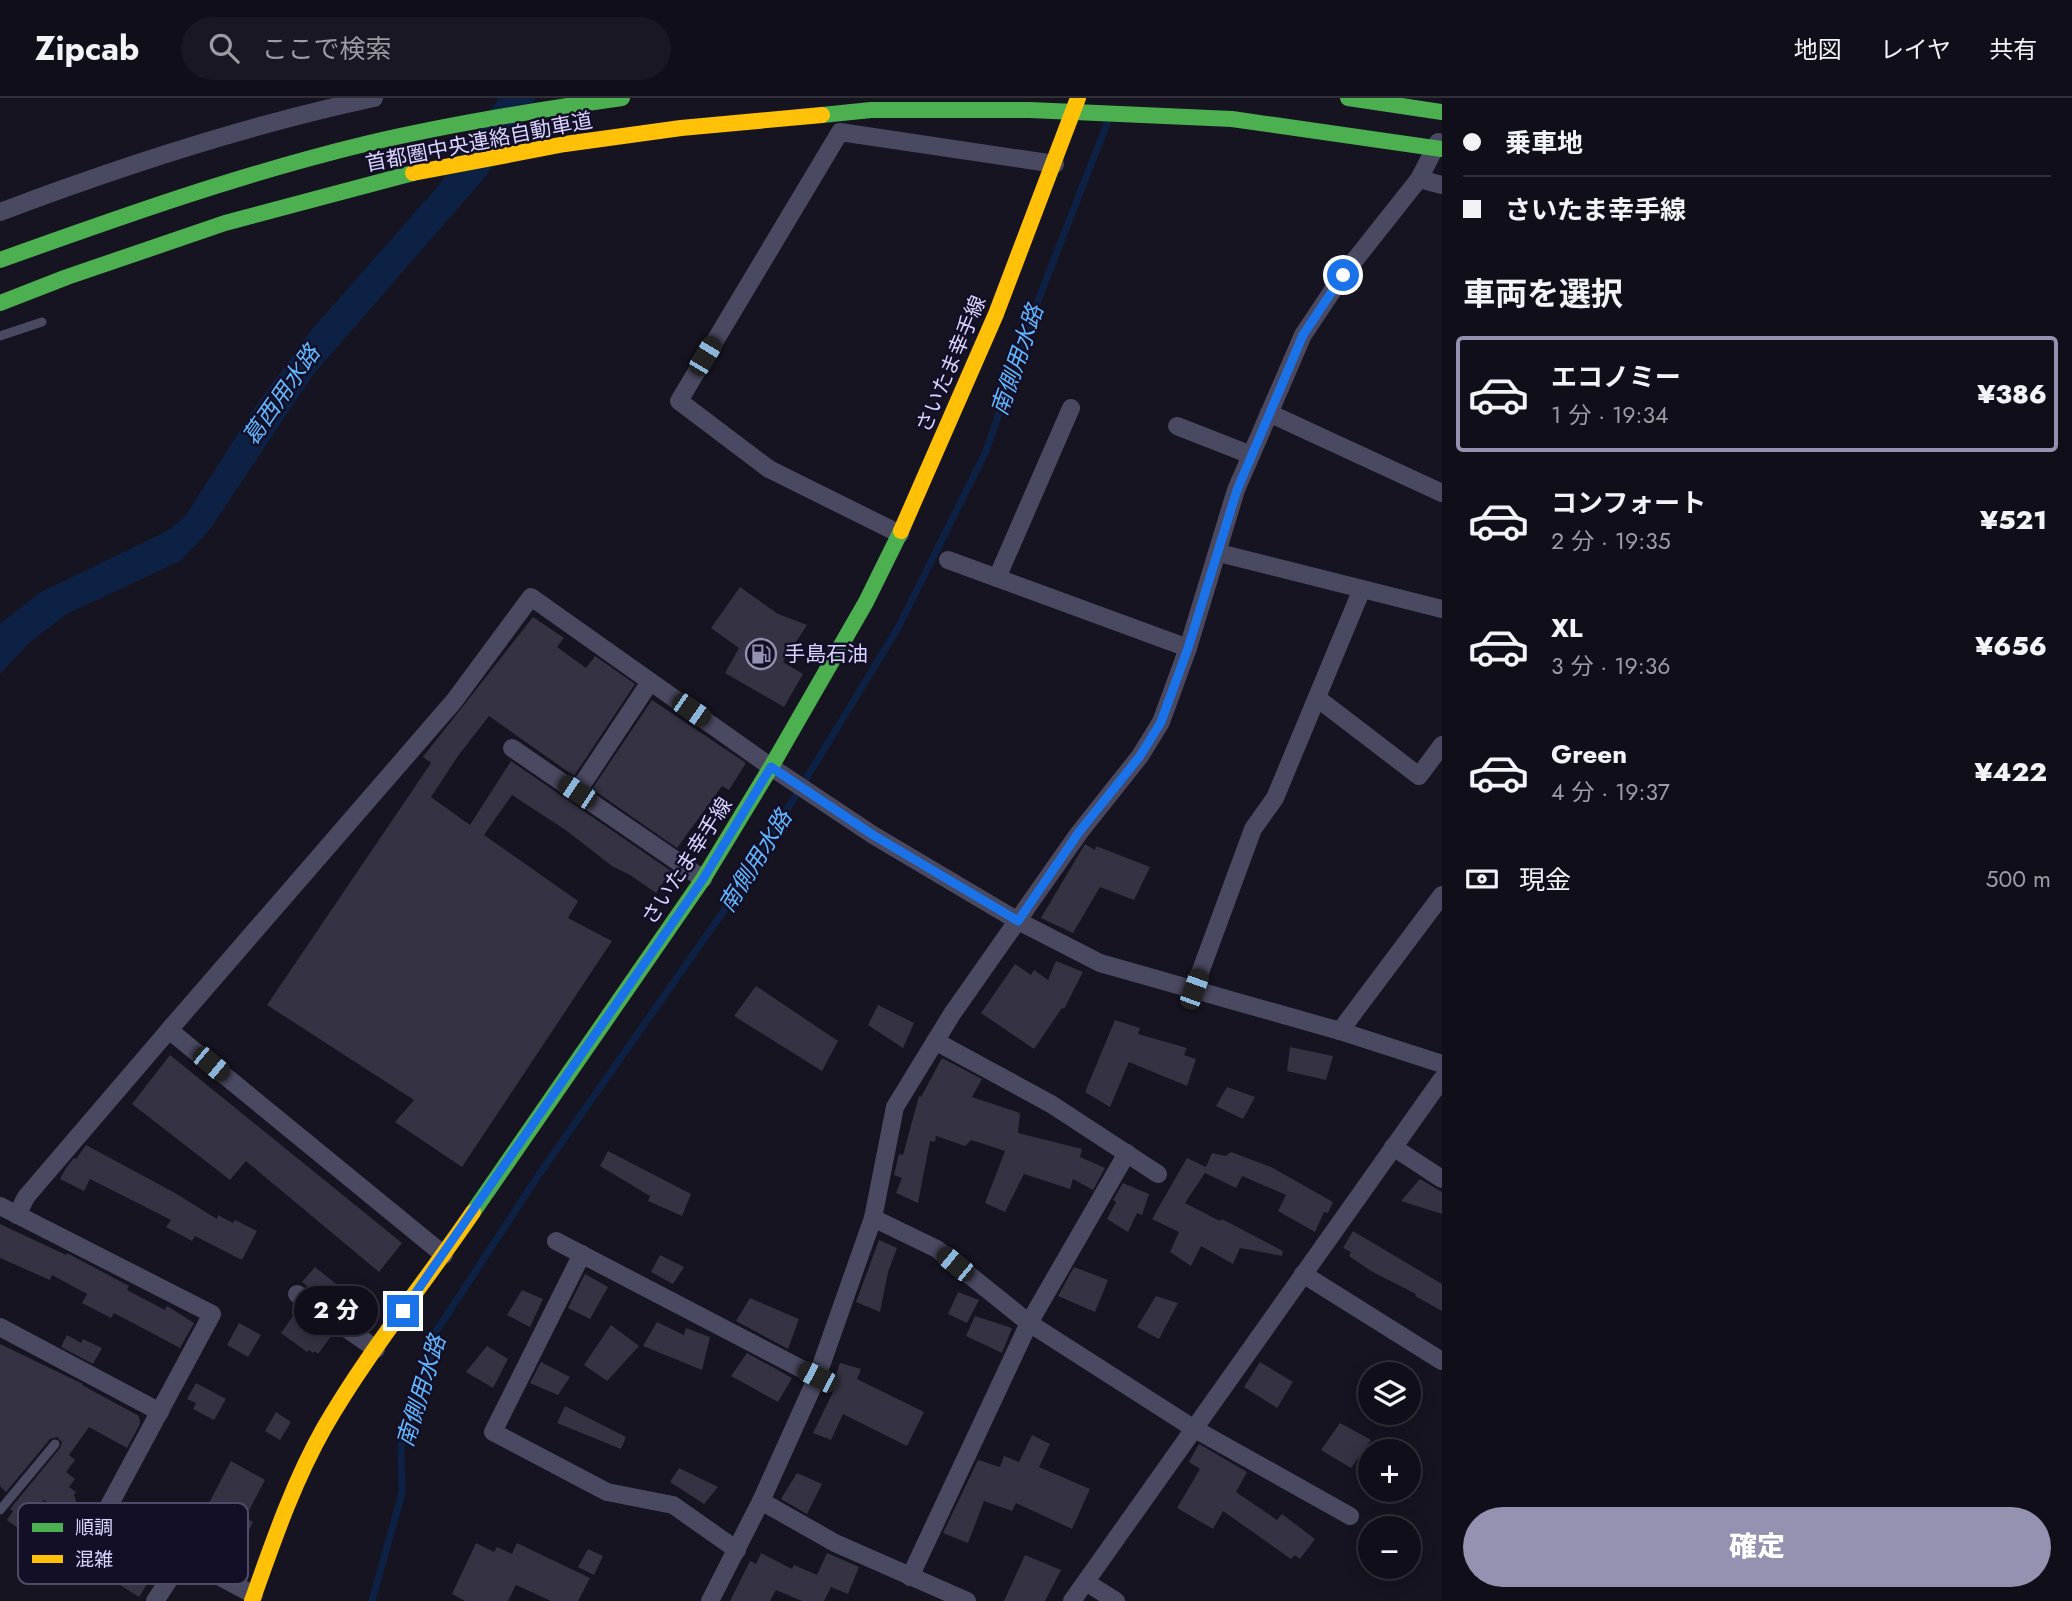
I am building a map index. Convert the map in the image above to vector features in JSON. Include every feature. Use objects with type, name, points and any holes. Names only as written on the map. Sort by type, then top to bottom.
[{"type":"main road","name":"首都圏中央連絡自動車道","points":[[0,260],[104,223],[364,144],[468,122],[622,98]]},
{"type":"main road","name":"さいたま幸手線","points":[[253,1598],[291,1494],[331,1416],[703,879],[866,602],[900,534],[996,314],[1079,98]]},
{"type":"main road","points":[[1348,98],[1442,112]]},
{"type":"main road","name":"首都圏中央連絡自動車道","points":[[0,303],[67,276],[225,223],[397,176],[565,144],[681,128],[871,110],[1030,110],[1232,119],[1442,149]]},
{"type":"street","points":[[0,212],[147,160],[329,107],[374,98]]},
{"type":"street","points":[[900,534],[769,468],[678,401],[840,132],[1055,164]]},
{"type":"street","points":[[710,1601],[761,1501],[817,1377],[873,1217],[895,1107],[935,1041],[1079,832],[1140,756],[1161,722],[1188,648],[1237,490],[1303,335],[1343,275],[1419,180],[1442,136]]},
{"type":"street","points":[[1419,180],[1442,185]]},
{"type":"street","points":[[997,578],[1071,408]]},
{"type":"street","points":[[1269,413],[1442,493]]},
{"type":"street","points":[[1177,426],[1251,455]]},
{"type":"street","points":[[1219,553],[1442,608]]},
{"type":"street","points":[[948,560],[1188,648]]},
{"type":"street","points":[[1194,989],[1253,829],[1275,798],[1363,589]]},
{"type":"street","points":[[18,1214],[26,1196],[454,701],[531,597],[771,767],[873,835],[1018,921],[1100,963],[1340,1031],[1442,1065]]},
{"type":"street","points":[[577,792],[650,682]]},
{"type":"street","points":[[1317,698],[1419,776],[1442,745]]},
{"type":"street","points":[[512,748],[703,879]]},
{"type":"street","points":[[1340,1031],[1442,895]]},
{"type":"street","points":[[169,1030],[444,1255]]},
{"type":"street","points":[[935,1041],[1051,1104],[1158,1174]]},
{"type":"street","points":[[1072,1601],[1442,1079]]},
{"type":"street","points":[[1393,1147],[1442,1179]]},
{"type":"street","points":[[910,1577],[1029,1323],[1127,1153]]},
{"type":"street","points":[[0,1206],[212,1314],[111,1503]]},
{"type":"street","points":[[873,1217],[937,1249],[1029,1323],[1193,1428],[1350,1516]]},
{"type":"street","points":[[556,1241],[817,1377]]},
{"type":"street","points":[[582,1254],[493,1432],[607,1492],[673,1505],[737,1550]]},
{"type":"street","points":[[1303,1274],[1442,1360]]},
{"type":"street","points":[[298,1294],[376,1349]]},
{"type":"street","points":[[0,1327],[160,1412]]},
{"type":"street","points":[[761,1501],[835,1543],[967,1601]]},
{"type":"street","points":[[1086,1582],[1116,1601]]},
{"type":"street","points":[[155,1601],[166,1584]]},
{"type":"street","points":[[229,1584],[253,1598]]},
{"type":"lane","points":[[0,336],[42,321]]},
{"type":"lane","points":[[0,1510],[4,1498],[55,1444]]},
{"type":"water","name":"葛西用水路","points":[[499,98],[536,98],[486,176],[313,375],[208,532],[180,561],[67,614],[31,641],[0,674],[0,624],[3,621],[41,592],[169,530],[186,515],[255,407],[313,328],[439,185]]},
{"type":"building","name":"手島石油","points":[[740,587],[778,614],[807,625],[783,662],[803,674],[784,707],[725,673],[739,648],[711,628]]},
{"type":"building","points":[[533,617],[564,638],[557,647],[586,668],[595,656],[635,684],[574,776],[489,716],[431,797],[470,825],[511,761],[671,871],[656,893],[612,866],[567,831],[512,795],[484,835],[578,901],[568,918],[612,941],[462,1167],[395,1122],[414,1100],[267,1005],[431,763],[423,757]]},
{"type":"building","points":[[652,700],[746,763],[729,790],[722,786],[677,848],[592,789]]},
{"type":"building","points":[[1085,844],[1095,850],[1096,846],[1150,867],[1134,900],[1100,887],[1073,933],[1041,918]]},
{"type":"building","points":[[1056,961],[1083,972],[1064,1009],[1062,1008],[1034,1049],[981,1013],[1015,964],[1031,975],[1034,970],[1048,980]]},
{"type":"building","points":[[756,986],[838,1041],[822,1071],[734,1016]]},
{"type":"building","points":[[878,1005],[914,1023],[903,1048],[868,1025]]},
{"type":"building","points":[[1115,1020],[1140,1028],[1138,1034],[1187,1048],[1184,1055],[1196,1059],[1187,1086],[1129,1062],[1110,1107],[1085,1092]]},
{"type":"building","points":[[1290,1047],[1333,1056],[1326,1080],[1287,1071]]},
{"type":"building","points":[[170,1055],[402,1243],[379,1272],[246,1161],[230,1180],[132,1104]]},
{"type":"building","points":[[942,1058],[982,1079],[972,1097],[1020,1113],[1018,1133],[1082,1149],[1080,1157],[1105,1168],[1093,1190],[1073,1179],[1070,1189],[1024,1174],[1005,1212],[985,1203],[1005,1151],[971,1140],[965,1146],[936,1136],[935,1142],[930,1141],[918,1203],[896,1193],[902,1178],[894,1175],[899,1154],[903,1155],[919,1096],[921,1097]]},
{"type":"building","points":[[1227,1087],[1255,1097],[1243,1119],[1216,1106]]},
{"type":"building","points":[[86,1145],[217,1219],[218,1215],[233,1223],[235,1220],[257,1231],[242,1260],[195,1236],[192,1241],[166,1227],[171,1220],[90,1179],[84,1191],[60,1179]]},
{"type":"building","points":[[608,1151],[691,1194],[682,1216],[648,1201],[650,1196],[600,1166]]},
{"type":"building","points":[[1231,1152],[1271,1167],[1333,1202],[1328,1213],[1324,1212],[1315,1232],[1278,1211],[1286,1195],[1242,1176],[1236,1188],[1205,1173],[1185,1203],[1283,1251],[1282,1256],[1240,1248],[1233,1264],[1201,1246],[1191,1266],[1170,1252],[1179,1232],[1152,1219],[1187,1158],[1206,1167],[1212,1153],[1226,1156]]},
{"type":"building","points":[[1420,1179],[1442,1192],[1442,1214],[1401,1201]]},
{"type":"building","points":[[1123,1183],[1149,1194],[1142,1215],[1137,1213],[1128,1232],[1107,1219],[1116,1202],[1113,1200]]},
{"type":"building","points":[[0,1224],[66,1255],[67,1253],[129,1286],[127,1290],[165,1310],[167,1306],[194,1323],[180,1348],[114,1313],[111,1318],[82,1303],[87,1294],[52,1275],[50,1280],[0,1258]]},
{"type":"building","points":[[1353,1231],[1442,1284],[1442,1311],[1349,1256],[1351,1252],[1343,1248]]},
{"type":"building","points":[[879,1240],[897,1248],[888,1272],[880,1312],[856,1302]]},
{"type":"building","points":[[660,1255],[684,1267],[673,1284],[651,1272]]},
{"type":"building","points":[[315,1267],[340,1287],[336,1292],[351,1302],[344,1313],[302,1282]]},
{"type":"building","points":[[1074,1267],[1108,1280],[1095,1312],[1058,1296]]},
{"type":"building","points":[[585,1274],[608,1287],[590,1319],[568,1308]]},
{"type":"building","points":[[522,1290],[543,1299],[530,1327],[507,1315]]},
{"type":"building","points":[[958,1292],[979,1300],[967,1323],[948,1314]]},
{"type":"building","points":[[1156,1296],[1178,1303],[1159,1339],[1137,1327]]},
{"type":"building","points":[[750,1298],[799,1319],[788,1349],[736,1321]]},
{"type":"building","points":[[298,1309],[332,1335],[318,1354],[315,1351],[307,1352],[281,1333]]},
{"type":"building","points":[[975,1316],[1012,1328],[1002,1353],[966,1336]]},
{"type":"building","points":[[657,1322],[684,1335],[686,1328],[710,1337],[702,1370],[643,1346]]},
{"type":"building","points":[[239,1323],[261,1335],[248,1357],[227,1345]]},
{"type":"building","points":[[611,1325],[639,1346],[607,1381],[584,1365]]},
{"type":"building","points":[[67,1335],[81,1343],[83,1339],[102,1348],[93,1364],[61,1347]]},
{"type":"building","points":[[0,1344],[83,1384],[139,1416],[140,1424],[127,1448],[89,1427],[69,1455],[75,1460],[66,1472],[75,1479],[69,1487],[76,1492],[75,1503],[48,1503],[44,1500],[42,1503],[18,1503],[18,1528],[7,1520],[13,1511],[10,1509],[60,1448],[62,1442],[57,1437],[50,1439],[6,1492],[0,1486]]},
{"type":"building","points":[[487,1346],[508,1359],[493,1388],[466,1372]]},
{"type":"building","points":[[747,1353],[792,1378],[778,1402],[731,1376]]},
{"type":"building","points":[[541,1362],[570,1377],[558,1395],[530,1383]]},
{"type":"building","points":[[1260,1362],[1293,1382],[1277,1408],[1244,1387]]},
{"type":"building","points":[[840,1363],[861,1369],[857,1379],[924,1412],[907,1446],[843,1414],[831,1440],[813,1433],[835,1388],[832,1387]]},
{"type":"building","points":[[196,1383],[226,1399],[214,1420],[193,1409],[196,1403],[187,1399]]},
{"type":"building","points":[[565,1406],[626,1437],[621,1449],[557,1423]]},
{"type":"building","points":[[276,1412],[291,1422],[280,1440],[265,1431]]},
{"type":"building","points":[[1340,1423],[1369,1439],[1358,1439],[1358,1458],[1351,1468],[1321,1450]]},
{"type":"building","points":[[1032,1435],[1050,1444],[1039,1467],[1090,1489],[1072,1529],[1016,1503],[1012,1511],[984,1501],[968,1543],[943,1533],[978,1460],[1000,1467],[1004,1456],[1019,1462]]},
{"type":"building","points":[[1199,1444],[1247,1472],[1236,1492],[1277,1520],[1282,1514],[1315,1539],[1300,1559],[1295,1555],[1291,1559],[1223,1511],[1213,1529],[1177,1508],[1200,1469],[1189,1462]]},
{"type":"building","points":[[231,1461],[265,1480],[248,1512],[248,1503],[209,1503]]},
{"type":"building","points":[[679,1468],[718,1487],[704,1504],[670,1482]]},
{"type":"building","points":[[797,1473],[822,1484],[807,1514],[781,1499]]},
{"type":"building","points":[[248,1520],[253,1522],[248,1532]]},
{"type":"building","points":[[476,1543],[494,1552],[497,1547],[512,1554],[517,1543],[590,1578],[578,1601],[551,1601],[516,1585],[508,1601],[465,1601],[452,1594]]},
{"type":"building","points":[[588,1549],[603,1556],[594,1575],[578,1567]]},
{"type":"building","points":[[761,1553],[792,1569],[794,1565],[817,1575],[827,1553],[859,1567],[848,1594],[831,1587],[824,1601],[802,1601],[776,1590],[770,1601],[730,1601],[750,1561],[756,1564]]},
{"type":"building","points":[[1025,1555],[1061,1570],[1045,1601],[1004,1601]]},
{"type":"building","points":[[118,1584],[147,1584],[139,1597]]},
{"type":"waterway","name":"南側用水路","points":[[372,1601],[402,1493],[401,1446],[421,1393],[437,1330],[540,1173],[737,892],[898,628],[986,451],[1039,298],[1108,121]]},
{"type":"traffic: fast","points":[[0,260],[181,197],[365,144],[461,124],[622,98]]},
{"type":"traffic: fast","points":[[1348,98],[1442,112]]},
{"type":"traffic: fast","points":[[822,115],[871,110],[1030,110],[1232,119],[1442,149]]},
{"type":"traffic: fast","points":[[0,303],[225,223],[413,173]]},
{"type":"traffic: fast","points":[[473,1212],[703,879],[866,602],[901,531]]},
{"type":"traffic: slow","points":[[901,531],[996,314],[1078,98]]},
{"type":"traffic: slow","points":[[413,173],[565,144],[681,128],[822,115]]},
{"type":"traffic: slow","points":[[252,1601],[293,1491],[324,1428],[377,1346],[473,1212]]},
{"type":"place","name":"手島石油","points":[[761,654]]},
{"type":"route","points":[[403,1311],[703,879],[771,767],[873,835],[1018,921],[1079,832],[1140,756],[1161,722],[1188,648],[1237,490],[1303,335],[1343,275]]}]
